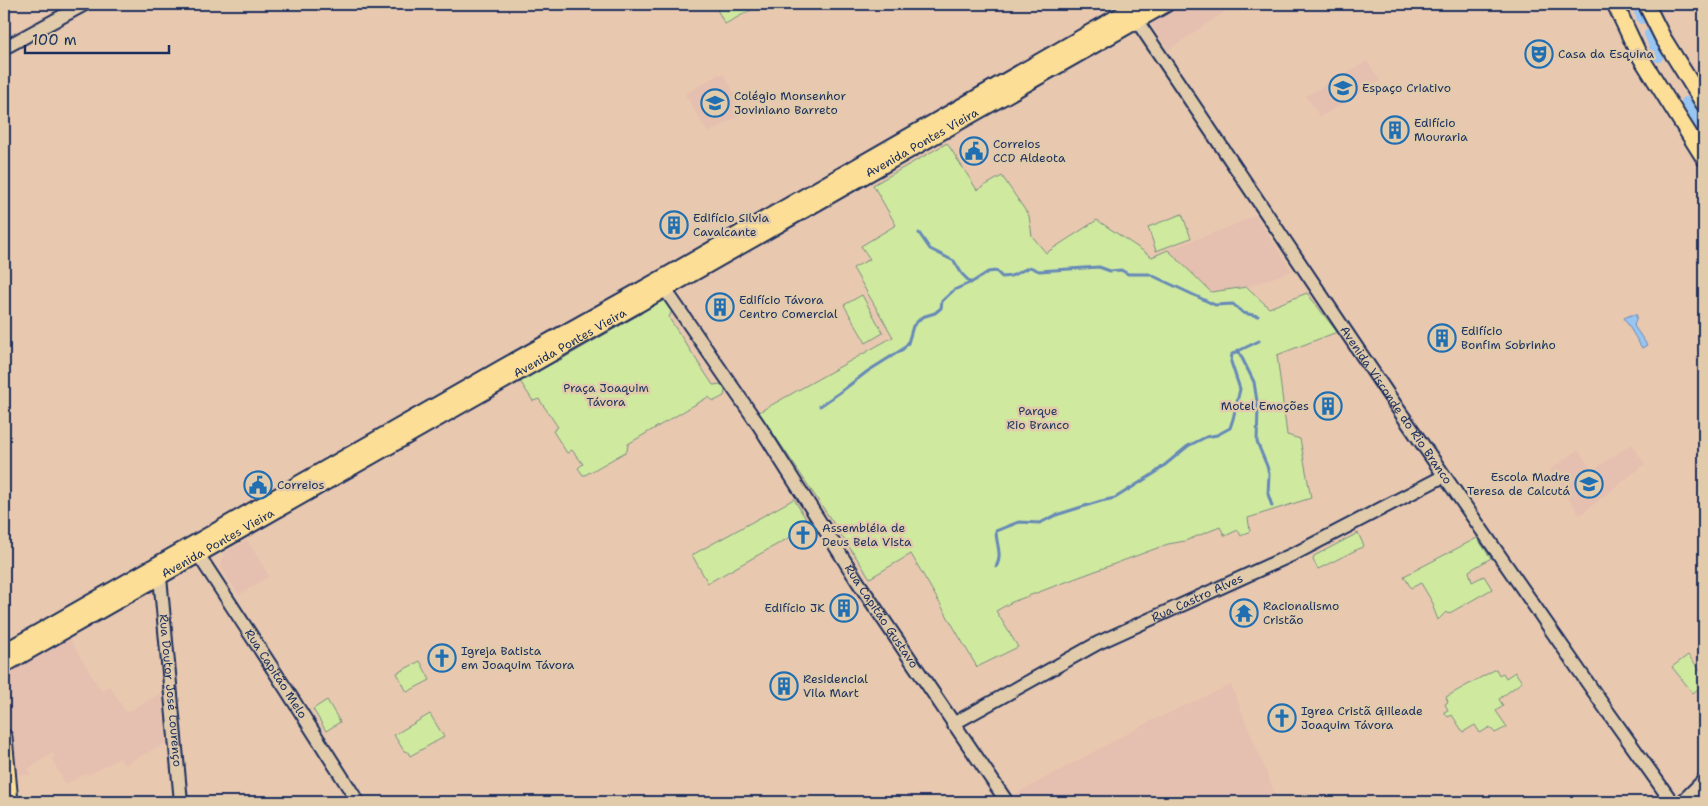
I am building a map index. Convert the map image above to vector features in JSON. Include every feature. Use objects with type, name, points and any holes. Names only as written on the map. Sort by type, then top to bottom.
[{"type":"main road","name":"Avenida Pontes Vieira","points":[[4,652],[195,550],[502,368],[662,285],[1137,9],[1166,4]]},
{"type":"main road","points":[[1615,4],[1638,53],[1704,158]]},
{"type":"main road","points":[[1646,4],[1663,38],[1704,104]]},
{"type":"main road","name":"Avenida Pontes Vieira","points":[[4,666],[160,577],[195,550]]},
{"type":"main road","points":[[4,737],[10,802]]},
{"type":"street","points":[[4,48],[85,4]]},
{"type":"street","name":"Avenida Visconde do Rio Branco","points":[[1137,9],[1444,476],[1672,802]]},
{"type":"street","name":"Rua Capitão Gustavo","points":[[662,285],[760,427],[830,540],[1007,802]]},
{"type":"street","name":"Rua Castro Alves","points":[[953,724],[1098,643],[1205,596],[1298,552],[1444,476]]},
{"type":"street","name":"Rua Capitão Melo","points":[[195,550],[358,802]]},
{"type":"street","name":"Rua Doutor José Lourenço","points":[[160,577],[181,802]]},
{"type":"street","points":[[1682,802],[1704,780]]},
{"type":"street","points":[[1698,802],[1704,796]]},
{"type":"shaded area","points":[[1184,4],[1218,4],[1224,12],[1168,50],[1151,24]]},
{"type":"shaded area","name":"Espaço Criativo","points":[[1367,61],[1380,81],[1320,117],[1306,96]]},
{"type":"shaded area","name":"Colégio Monsenhor Joviniano Barreto","points":[[719,74],[724,75],[745,112],[708,133],[685,94]]},
{"type":"shaded area","points":[[1255,215],[1292,271],[1247,287],[1211,292],[1168,250],[1234,225]]},
{"type":"shaded area","name":"Escola Madre Teresa de Calcutá","points":[[1631,444],[1645,464],[1580,515],[1549,470],[1578,450],[1592,471]]},
{"type":"shaded area","points":[[247,540],[269,576],[239,595],[221,567],[224,553]]},
{"type":"shaded area","points":[[69,638],[101,691],[110,686],[126,713],[161,693],[166,741],[124,765],[120,758],[88,775],[87,773],[65,784],[52,759],[55,756],[53,753],[28,769],[31,775],[14,774],[5,678],[8,673]]},
{"type":"shaded area","points":[[1231,685],[1278,802],[1016,802],[1012,796],[1151,721]]},
{"type":"green space","points":[[714,4],[762,4],[725,24]]},
{"type":"green space","name":"Parque Rio Branco","points":[[947,143],[977,190],[1002,176],[1029,216],[1032,236],[1046,253],[1097,220],[1152,257],[1168,250],[1211,292],[1247,287],[1269,308],[1307,293],[1337,332],[1277,355],[1287,435],[1300,439],[1311,498],[1248,518],[1250,531],[1241,536],[1238,530],[1225,536],[1220,527],[1185,541],[1168,544],[1012,602],[996,611],[1018,647],[977,667],[911,554],[870,578],[759,412],[893,337],[853,268],[870,259],[861,246],[896,225],[873,185]]},
{"type":"green space","points":[[1182,214],[1191,238],[1156,251],[1148,227]]},
{"type":"green space","points":[[862,295],[883,333],[866,343],[844,305]]},
{"type":"green space","name":"Praça Joaquim Távora","points":[[661,297],[672,310],[669,318],[713,385],[721,384],[725,390],[724,396],[714,401],[708,397],[628,444],[627,451],[583,475],[578,468],[583,464],[572,450],[567,453],[553,431],[558,427],[539,399],[533,401],[518,378],[552,359],[557,362],[642,313],[642,307]]},
{"type":"green space","points":[[794,499],[810,526],[708,583],[692,555]]},
{"type":"green space","points":[[1358,533],[1364,546],[1318,569],[1313,560],[1314,556]]},
{"type":"green space","points":[[1477,538],[1491,558],[1469,571],[1472,582],[1484,576],[1492,589],[1448,614],[1446,612],[1438,620],[1434,605],[1421,583],[1411,588],[1404,576]]},
{"type":"green space","points":[[1688,655],[1704,675],[1704,684],[1693,693],[1672,667]]},
{"type":"green space","points":[[420,661],[430,680],[407,692],[397,673]]},
{"type":"green space","points":[[1496,669],[1499,675],[1503,673],[1506,678],[1515,672],[1522,682],[1499,699],[1503,706],[1496,711],[1507,727],[1495,733],[1490,727],[1480,733],[1475,725],[1463,732],[1452,715],[1448,717],[1444,712],[1448,710],[1445,704],[1448,702],[1446,697]]},
{"type":"green space","points":[[327,700],[340,722],[326,731],[313,709]]},
{"type":"green space","points":[[430,714],[444,737],[410,756],[408,752],[404,751],[394,735]]},
{"type":"water","points":[[1637,315],[1634,326],[1647,345],[1642,348],[1624,318]]},
{"type":"waterway","points":[[1636,4],[1642,19]]},
{"type":"waterway","points":[[1649,34],[1658,57]]},
{"type":"waterway","points":[[1686,102],[1704,131]]},
{"type":"waterway","points":[[919,233],[930,249],[954,261],[962,274],[971,283]]},
{"type":"waterway","points":[[820,406],[868,371],[903,349],[908,343],[913,326],[922,317],[935,313],[941,308],[942,301],[954,290],[988,272],[996,271],[1002,277],[1011,276],[1030,267],[1039,271],[1099,267],[1110,271],[1121,270],[1128,274],[1149,274],[1215,305],[1233,304],[1243,313],[1258,316]]},
{"type":"waterway","points":[[996,567],[999,558],[996,531],[1019,522],[1040,523],[1056,515],[1115,498],[1155,473],[1188,446],[1230,428],[1240,389],[1231,362],[1232,354],[1259,341]]},
{"type":"waterway","points":[[1238,350],[1254,382],[1258,408],[1257,442],[1269,474],[1268,494],[1272,506]]},
{"type":"place","name":"Casa da Esquina","points":[[1539,54]]},
{"type":"place","name":"Espaço Criativo","points":[[1343,88]]},
{"type":"place","name":"Colégio Monsenhor Joviniano Barreto","points":[[715,103]]},
{"type":"place","name":"Edifício Mouraria","points":[[1395,130]]},
{"type":"place","name":"Correios CCD Aldeota","points":[[974,151]]},
{"type":"place","name":"Edifício Silvia Cavalcante","points":[[674,225]]},
{"type":"place","name":"Edifício Távora Centro Comercial","points":[[720,307]]},
{"type":"place","name":"Edifício Bonfim Sobrinho","points":[[1442,338]]},
{"type":"place","name":"Motel Emoções","points":[[1328,406]]},
{"type":"place","name":"Escola Madre Teresa de Calcutá","points":[[1589,484]]},
{"type":"place","name":"Correios","points":[[258,485]]},
{"type":"place","name":"Assembléia de Deus Bela Vista","points":[[803,535]]},
{"type":"place","name":"Edifício JK","points":[[844,608]]},
{"type":"place","name":"Racionalismo Cristão","points":[[1244,613]]},
{"type":"place","name":"Igreja Batista em Joaquim Távora","points":[[442,658]]},
{"type":"place","name":"Residencial Vila Mart","points":[[784,686]]},
{"type":"place","name":"Igrea Cristã Giileade Joaquim Távora","points":[[1282,718]]}]
